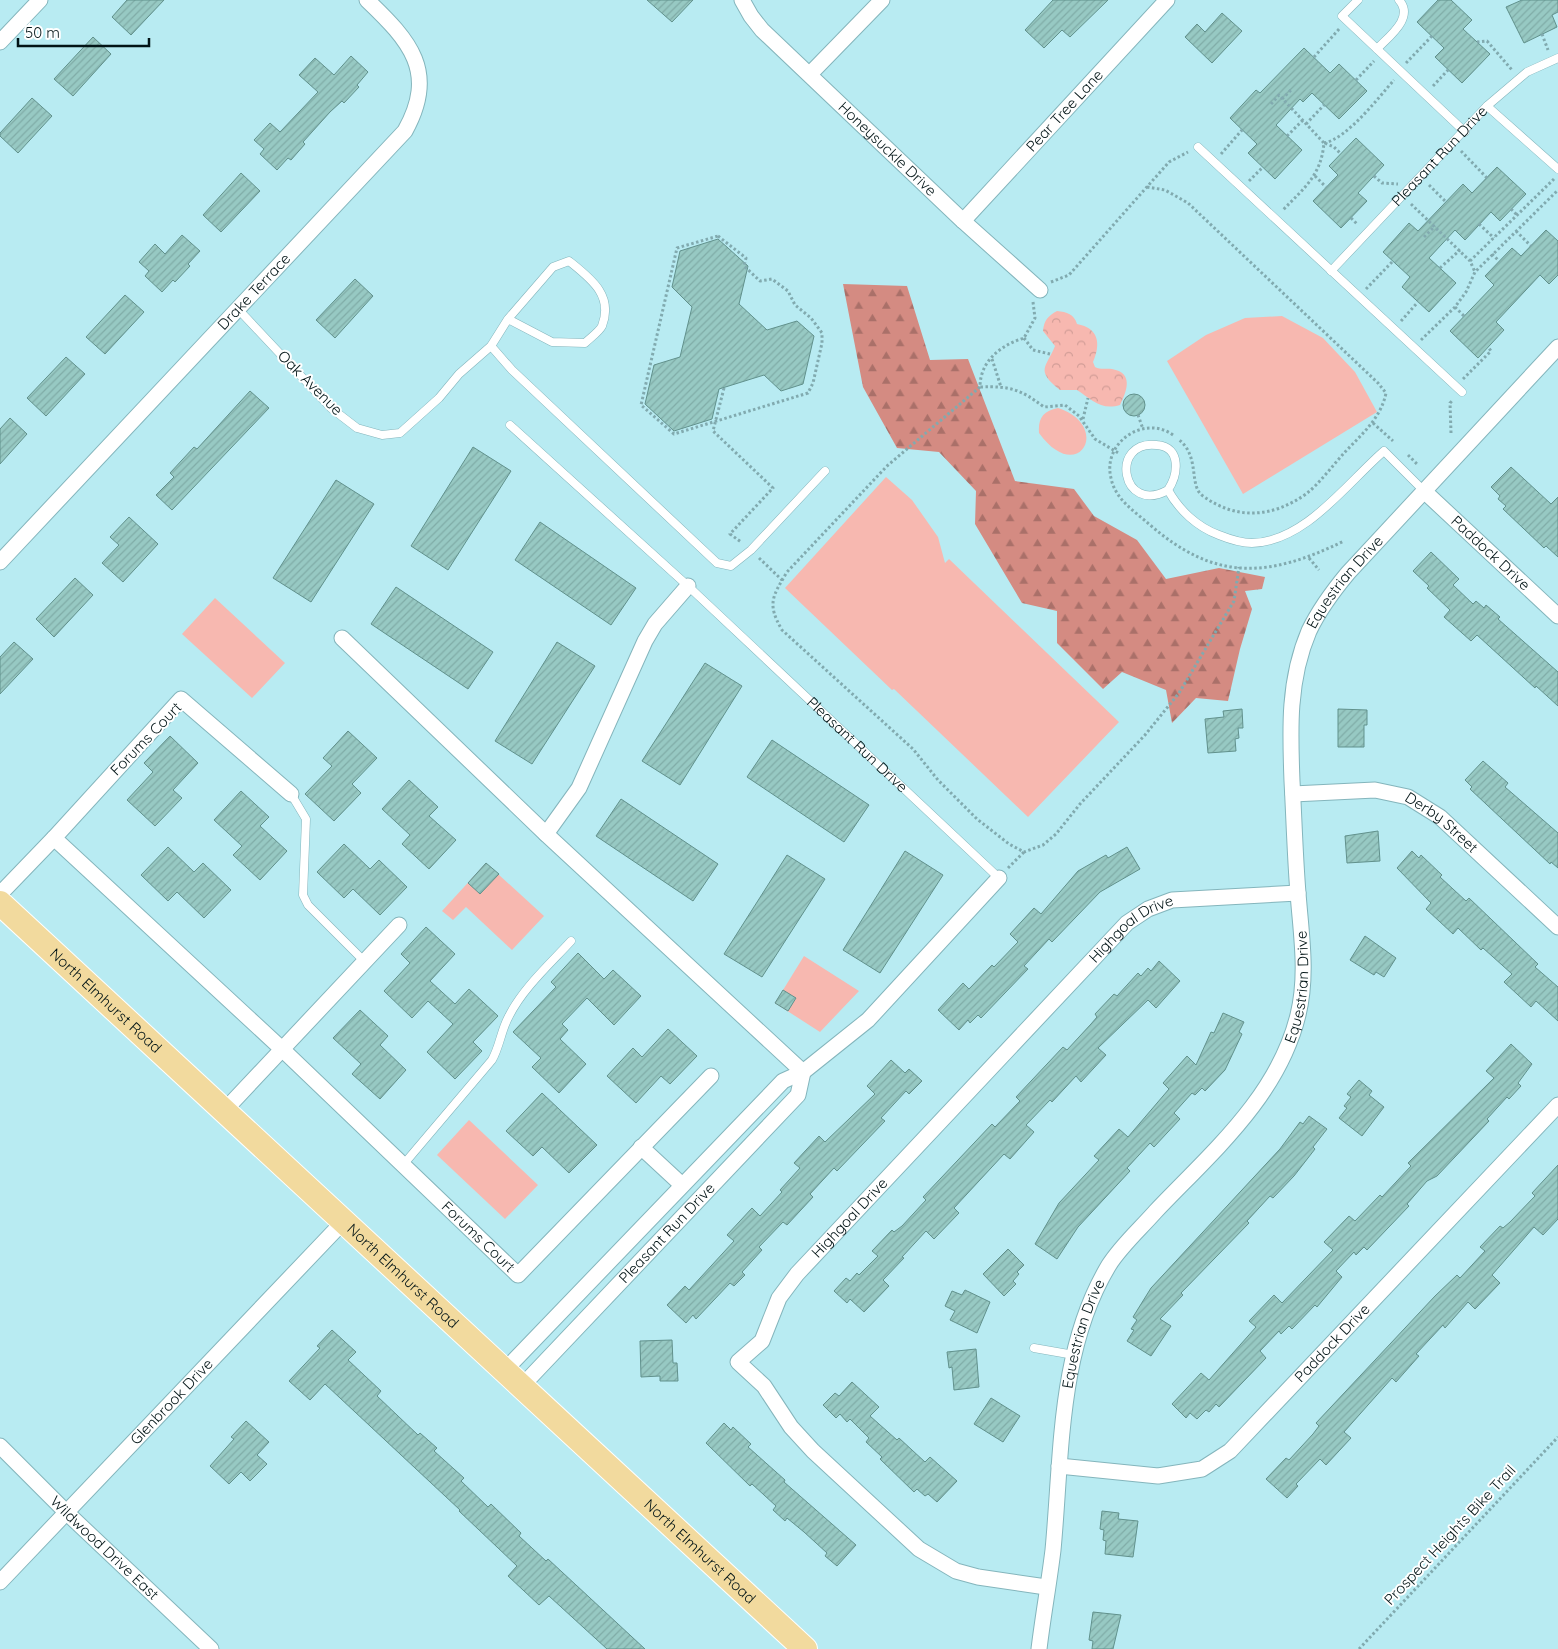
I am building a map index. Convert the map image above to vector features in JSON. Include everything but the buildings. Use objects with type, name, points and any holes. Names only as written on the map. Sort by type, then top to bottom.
[{"type":"main road","name":"North Elmhurst Road","points":[[0,904],[805,1649]]},
{"type":"street","points":[[0,42],[40,0]]},
{"type":"street","name":"Drake Terrace","points":[[0,562],[404,131],[412,118],[418,102],[420,85],[412,52],[404,38],[367,0]]},
{"type":"street","name":"Honeysuckle Drive","points":[[742,0],[762,30],[963,221],[1040,290]]},
{"type":"street","points":[[810,74],[882,0]]},
{"type":"street","name":"Pear Tree Lane","points":[[963,221],[1167,0]]},
{"type":"street","name":"Equestrian Drive","points":[[1038,1649],[1052,1553],[1059,1466],[1074,1355],[1088,1306],[1112,1262],[1138,1230],[1245,1118],[1279,1066],[1298,1017],[1302,993],[1304,953],[1298,893],[1291,701],[1301,652],[1310,630],[1330,595],[1348,573],[1558,347]]},
{"type":"street","name":"Paddock Drive","points":[[1424,491],[1558,616]]},
{"type":"street","points":[[546,834],[579,788],[645,641],[655,624],[688,586]]},
{"type":"street","points":[[342,638],[546,834],[803,1072]]},
{"type":"street","name":"Forums Court","points":[[0,894],[181,699],[290,794]]},
{"type":"street","name":"Derby Street","points":[[1293,794],[1374,790],[1408,797],[1440,817],[1558,927]]},
{"type":"street","name":"Forums Court","points":[[54,838],[282,1050],[518,1275],[641,1146],[711,1076]]},
{"type":"street","name":"Pleasant Run Drive","points":[[504,1371],[783,1080],[803,1072],[868,1020],[1000,878]]},
{"type":"street","name":"Highgoal Drive","points":[[1046,1586],[978,1577],[956,1571],[919,1549],[813,1451],[791,1427],[764,1386],[738,1362],[762,1341],[779,1298],[797,1274],[1127,924],[1148,909],[1172,900],[1298,893]]},
{"type":"street","points":[[224,1111],[399,925]]},
{"type":"street","name":"Pleasant Run Drive","points":[[521,1387],[798,1095],[803,1072]]},
{"type":"street","name":"Paddock Drive","points":[[1059,1466],[1158,1476],[1202,1469],[1230,1452],[1558,1105]]},
{"type":"street","points":[[641,1146],[682,1185]]},
{"type":"street","name":"Glenbrook Drive","points":[[0,1582],[343,1222]]},
{"type":"street","name":"Wildwood Drive East","points":[[0,1446],[66,1512],[211,1649]]},
{"type":"lane","points":[[1358,0],[1342,16],[1465,132]]},
{"type":"lane","points":[[1379,51],[1402,24],[1403,12],[1399,0]]},
{"type":"lane","name":"Pleasant Run Drive","points":[[1331,271],[1454,144],[1487,106],[1527,72],[1555,59]]},
{"type":"lane","points":[[1487,106],[1558,169]]},
{"type":"lane","points":[[1198,147],[1459,389]]},
{"type":"lane","points":[[569,261],[595,282],[605,304],[602,327],[585,343],[552,342],[508,319],[553,267],[569,261]]},
{"type":"lane","name":"Oak Avenue","points":[[238,309],[332,408],[357,428],[382,435],[400,433],[439,398],[460,374],[490,346],[508,319]]},
{"type":"lane","points":[[490,346],[519,376],[717,564],[731,566],[751,550],[825,471]]},
{"type":"lane","name":"Pleasant Run Drive","points":[[510,425],[688,586],[1000,878]]},
{"type":"lane","points":[[1148,444],[1161,445],[1173,454],[1177,466],[1176,478],[1168,490],[1155,497],[1142,494],[1130,486],[1125,473],[1127,459],[1135,449],[1148,444]]},
{"type":"lane","points":[[1168,490],[1174,501],[1190,518],[1209,531],[1231,539],[1254,543],[1280,536],[1306,524],[1384,451],[1424,491]]},
{"type":"lane","points":[[290,794],[306,819],[303,895],[365,962]]},
{"type":"lane","points":[[403,1165],[492,1060],[498,1049],[508,1018],[519,1000],[571,941]]},
{"type":"lane","points":[[1034,1348],[1074,1355]]},
{"type":"path","points":[[1314,57],[1347,20]]},
{"type":"path","points":[[1542,34],[1555,59]]},
{"type":"path","points":[[1324,143],[1330,142],[1353,125],[1432,36]]},
{"type":"path","points":[[1477,42],[1487,41],[1519,79]]},
{"type":"path","points":[[1356,80],[1379,51]]},
{"type":"path","points":[[1425,94],[1448,70]]},
{"type":"path","points":[[1282,99],[1291,90]]},
{"type":"path","points":[[1271,104],[1279,95],[1324,143],[1328,146],[1334,146],[1341,154]]},
{"type":"path","points":[[1306,124],[1324,105]]},
{"type":"path","points":[[1287,136],[1303,120]]},
{"type":"path","points":[[1214,162],[1242,130]]},
{"type":"path","points":[[1275,219],[1315,176],[1323,158],[1324,143]]},
{"type":"path","points":[[1454,144],[1487,178]]},
{"type":"path","points":[[980,387],[980,373],[992,358],[1007,343],[1024,338],[1035,318],[1033,301],[1040,290],[1068,275],[1169,162],[1198,147]]},
{"type":"path","points":[[1242,189],[1263,167]]},
{"type":"path","points":[[1470,261],[1558,175]]},
{"type":"path","points":[[1315,176],[1326,187]]},
{"type":"path","points":[[1374,176],[1382,183],[1398,184],[1434,226],[1470,261],[1475,272]]},
{"type":"path","points":[[1421,177],[1446,202]]},
{"type":"path","points":[[1147,187],[1165,190],[1188,203],[1378,383],[1386,394],[1384,407],[1373,423],[1306,493],[1275,510],[1248,514],[1221,508],[1200,495],[1194,478],[1192,456],[1182,442],[1166,430],[1150,427],[1120,440],[1114,450],[1109,464],[1110,478],[1115,493],[1167,540],[1187,553],[1213,564],[1239,568],[1265,568],[1309,558],[1344,541]]},
{"type":"path","points":[[1414,348],[1454,307],[1466,292],[1475,272],[1558,190]]},
{"type":"path","points":[[1511,209],[1517,215]]},
{"type":"path","points":[[1480,224],[1494,238]]},
{"type":"path","points":[[1424,237],[1434,226]]},
{"type":"path","points":[[1516,231],[1531,246]]},
{"type":"path","points":[[718,236],[746,258],[744,266],[760,281],[772,279],[788,291],[795,305],[811,318],[822,333],[822,343],[813,383],[808,393],[715,421],[674,434],[641,405],[677,248],[718,236]]},
{"type":"path","points":[[1440,268],[1460,250]]},
{"type":"path","points":[[1492,254],[1499,261]]},
{"type":"path","points":[[1359,297],[1393,261]]},
{"type":"path","points":[[1393,329],[1418,302]]},
{"type":"path","points":[[1454,307],[1464,316]]},
{"type":"path","points":[[1024,338],[1033,350],[1050,354]]},
{"type":"path","points":[[1451,433],[1450,403],[1459,389],[1491,351],[1488,347]]},
{"type":"path","points":[[992,358],[1001,387]]},
{"type":"path","points":[[1024,852],[1009,844],[977,818],[938,780],[913,749],[782,630],[772,614],[774,593],[787,572],[887,466],[980,387],[1001,387],[1025,392],[1044,407],[1065,405],[1082,420],[1095,439],[1127,459]]},
{"type":"path","points":[[724,388],[712,431],[773,488],[730,534],[751,550],[782,580]]},
{"type":"path","points":[[1082,420],[1088,398]]},
{"type":"path","points":[[1138,415],[1143,429]]},
{"type":"path","points":[[1309,558],[1319,570]]},
{"type":"path","points":[[1000,878],[1024,852],[1042,845],[1056,834],[1080,804],[1146,735],[1179,693],[1234,601],[1239,568]]},
{"type":"path","name":"Prospect Heights Bike Trail","points":[[1359,1649],[1558,1437]]},
{"type":"green space","points":[[843,284],[907,286],[930,360],[968,359],[1015,481],[1074,489],[1094,516],[1137,540],[1166,579],[1219,568],[1265,577],[1262,589],[1245,591],[1252,609],[1240,649],[1228,701],[1196,698],[1172,723],[1166,690],[1122,672],[1103,689],[1057,643],[1057,611],[1022,603],[975,524],[976,491],[939,452],[897,448],[863,387]]},
{"type":"green space","points":[[1057,311],[1070,314],[1077,324],[1090,329],[1094,333],[1097,343],[1093,362],[1095,367],[1112,369],[1124,374],[1127,383],[1120,405],[1102,405],[1077,390],[1060,390],[1047,378],[1045,373],[1046,364],[1055,346],[1043,331],[1044,324]]},
{"type":"green space","points":[[1282,316],[1323,338],[1355,372],[1377,412],[1243,494],[1167,361],[1206,335],[1245,318]]},
{"type":"green space","points":[[1058,408],[1075,416],[1084,427],[1086,438],[1084,448],[1077,454],[1066,454],[1053,448],[1039,433],[1039,423],[1042,416]]},
{"type":"green space","points":[[886,477],[912,500],[938,537],[945,563],[949,559],[1119,722],[1028,817],[785,588]]},
{"type":"green space","points":[[215,598],[285,663],[252,698],[182,634]]},
{"type":"green space","points":[[486,863],[544,916],[512,950],[466,907],[453,920],[442,911]]},
{"type":"green space","points":[[804,956],[859,991],[820,1032],[775,1003]]},
{"type":"green space","points":[[469,1120],[538,1185],[505,1219],[437,1155]]}]
